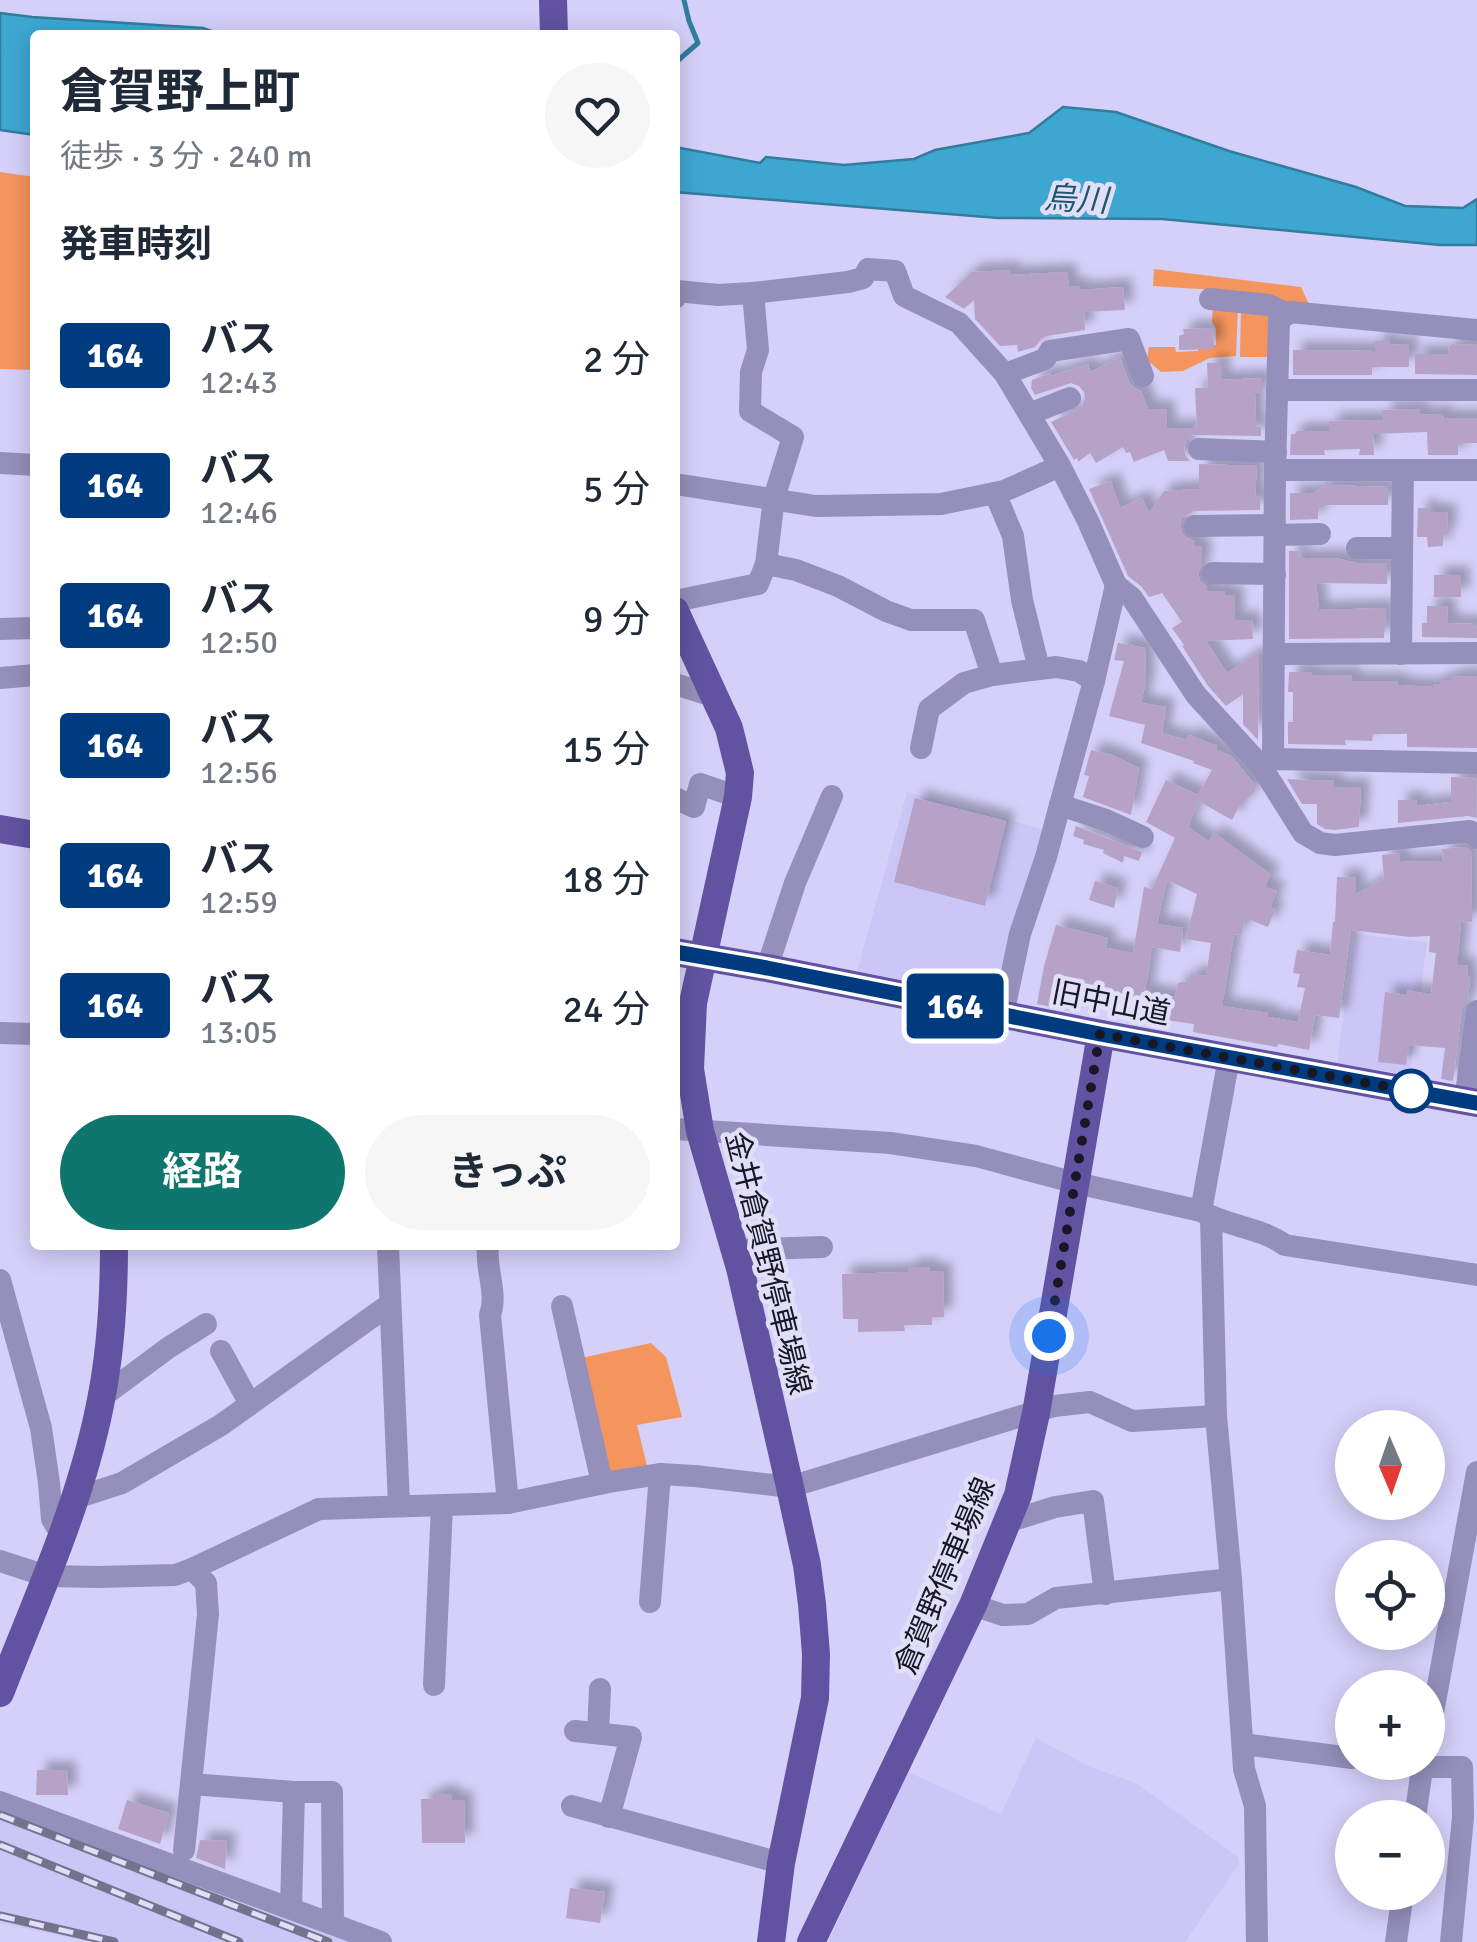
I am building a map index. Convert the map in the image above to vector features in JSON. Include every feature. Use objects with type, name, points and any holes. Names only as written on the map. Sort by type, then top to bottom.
[{"type":"main road","points":[[553,0],[554,30]]},
{"type":"main road","name":"金井倉賀野停車場線","points":[[680,622],[728,728],[740,774],[694,1002],[688,1130],[735,1250],[807,1565],[816,1654],[815,1698],[781,1864],[770,1942]]},
{"type":"main road","points":[[0,829],[30,834]]},
{"type":"main road","name":"旧中山道","points":[[680,953],[1471,1102]]},
{"type":"main road","name":"倉賀野停車場線","points":[[810,1942],[973,1605],[1018,1494],[1036,1413],[1100,1034]]},
{"type":"main road","points":[[0,1693],[76,1498],[102,1397],[114,1303],[114,1250]]},
{"type":"street","points":[[680,291],[753,293],[848,282],[863,278],[868,269],[895,271],[904,296],[968,317],[1060,466],[1116,586],[1132,598],[1196,695],[1267,763],[1302,833],[1335,845],[1470,831],[1477,838]]},
{"type":"street","points":[[680,600],[758,584],[766,564],[774,498],[793,437],[750,411],[751,372],[758,350],[753,293]]},
{"type":"street","points":[[1210,298],[1269,304],[1287,314]]},
{"type":"street","points":[[1267,763],[1275,654],[1280,320],[1290,312],[1477,330]]},
{"type":"street","points":[[1005,374],[1045,359],[1050,351],[1129,339],[1143,376]]},
{"type":"street","points":[[1278,390],[1477,390]]},
{"type":"street","points":[[1029,414],[1070,398]]},
{"type":"street","points":[[1199,448],[1275,461],[1403,470],[1477,470]]},
{"type":"street","points":[[0,463],[30,465]]},
{"type":"street","points":[[680,485],[816,506],[941,504],[995,493],[1060,466]]},
{"type":"street","points":[[1401,654],[1403,470]]},
{"type":"street","points":[[995,493],[1013,536],[1022,600],[1039,669]]},
{"type":"street","points":[[1195,526],[1320,534]]},
{"type":"street","points":[[1357,548],[1402,548]]},
{"type":"street","points":[[766,564],[796,570],[838,586],[886,612],[911,620],[974,620],[992,675]]},
{"type":"street","points":[[1213,573],[1275,574]]},
{"type":"street","points":[[1004,1016],[1020,934],[1046,857],[1116,586]]},
{"type":"street","points":[[0,629],[30,628]]},
{"type":"street","points":[[1275,654],[1477,653]]},
{"type":"street","points":[[922,748],[929,709],[964,683],[1056,666],[1079,671],[1094,681]]},
{"type":"street","points":[[0,678],[30,675]]},
{"type":"street","points":[[680,686],[713,696]]},
{"type":"street","points":[[1267,763],[1477,763]]},
{"type":"street","points":[[680,800],[694,807],[700,784],[738,796]]},
{"type":"street","points":[[767,968],[795,884],[832,796]]},
{"type":"street","points":[[1060,805],[1106,820],[1143,838]]},
{"type":"street","points":[[1471,1102],[1477,1011]]},
{"type":"street","points":[[0,1032],[30,1034]]},
{"type":"street","points":[[1229,1058],[1206,1214],[1216,1416],[1244,1769],[1254,1806],[1257,1942]]},
{"type":"street","points":[[688,1130],[890,1143],[976,1156],[1206,1214],[1271,1235],[1285,1245],[1477,1275]]},
{"type":"street","points":[[735,1250],[822,1247]]},
{"type":"street","points":[[388,1250],[399,1505]]},
{"type":"street","points":[[487,1250],[508,1503]]},
{"type":"street","points":[[0,1280],[40,1428],[52,1519],[62,1537]]},
{"type":"street","points":[[76,1498],[122,1483],[220,1426],[390,1304]]},
{"type":"street","points":[[562,1306],[602,1483]]},
{"type":"street","points":[[102,1397],[206,1324]]},
{"type":"street","points":[[221,1351],[250,1404]]},
{"type":"street","points":[[0,1561],[46,1576],[175,1575],[319,1509],[508,1503],[660,1474],[790,1487],[1054,1406],[1090,1402],[1132,1421],[1216,1416]]},
{"type":"street","points":[[1443,1670],[1472,1534],[1477,1472]]},
{"type":"street","points":[[650,1602],[660,1474]]},
{"type":"street","points":[[1007,1522],[1055,1506],[1094,1501],[1105,1594]]},
{"type":"street","points":[[434,1685],[442,1506]]},
{"type":"street","points":[[184,1850],[208,1614],[206,1583],[192,1570]]},
{"type":"street","points":[[973,1605],[1003,1615],[1028,1614],[1056,1598],[1231,1579]]},
{"type":"street","points":[[600,1689],[587,1732],[630,1737],[609,1817]]},
{"type":"street","points":[[1242,1744],[1335,1756]]},
{"type":"street","points":[[1445,1766],[1462,1767],[1470,1818],[1467,1893],[1451,1942]]},
{"type":"street","points":[[191,1784],[332,1792],[333,1924]]},
{"type":"street","points":[[291,1908],[294,1792]]},
{"type":"street","points":[[0,1802],[381,1942]]},
{"type":"street","points":[[572,1806],[781,1864]]},
{"type":"street","points":[[1396,1942],[1400,1910]]},
{"type":"shaded area","points":[[0,172],[30,176],[30,370],[0,369]]},
{"type":"shaded area","points":[[1154,269],[1301,287],[1309,304],[1238,306],[1236,356],[1210,358],[1183,371],[1161,372],[1147,360],[1149,347],[1175,347],[1176,352],[1216,345],[1212,322],[1214,290],[1153,286]]},
{"type":"shaded area","points":[[1241,308],[1274,316],[1271,357],[1240,357]]},
{"type":"shaded area","points":[[907,792],[1045,830],[998,998],[857,971]]},
{"type":"shaded area","points":[[1354,934],[1427,942],[1410,1075],[1337,1063]]},
{"type":"shaded area","points":[[651,1343],[666,1357],[682,1417],[637,1425],[647,1466],[611,1474],[581,1358]]},
{"type":"shaded area","points":[[1036,1738],[1090,1767],[1136,1783],[1238,1857],[1239,1864],[1185,1942],[828,1942],[908,1772],[1001,1814]]},
{"type":"shaded area","points":[[0,1807],[360,1942],[90,1942],[0,1923]]},
{"type":"water","points":[[0,13],[209,30],[30,30],[30,134],[0,130]]},
{"type":"water","name":"烏川","points":[[1063,107],[1116,112],[1405,206],[1463,208],[1477,199],[1477,245],[1440,245],[1162,219],[998,218],[680,192],[680,148],[760,163],[766,157],[844,165],[914,159],[935,150],[1029,133]]},
{"type":"building","points":[[1011,270],[1011,275],[1067,272],[1069,286],[1080,286],[1080,290],[1123,287],[1125,310],[1084,312],[1085,330],[1047,336],[1035,347],[1018,352],[1017,345],[1000,346],[975,319],[974,300],[964,309],[945,297],[972,272]]},
{"type":"building","points":[[1213,328],[1214,349],[1179,350],[1183,329]]},
{"type":"building","points":[[1375,341],[1409,344],[1409,367],[1372,367],[1372,375],[1293,375],[1293,350],[1375,351]]},
{"type":"building","points":[[1452,344],[1477,345],[1477,375],[1415,374],[1415,354],[1448,354]]},
{"type":"building","points":[[1120,357],[1129,382],[1141,391],[1148,409],[1166,409],[1167,428],[1197,428],[1195,388],[1208,388],[1207,363],[1221,363],[1221,380],[1262,378],[1262,393],[1255,393],[1256,427],[1261,427],[1261,436],[1193,435],[1184,447],[1190,461],[1168,461],[1164,450],[1134,462],[1123,447],[1096,463],[1090,453],[1078,462],[1077,458],[1074,460],[1051,422],[1081,408],[1084,392],[1071,383],[1035,395],[1032,380],[1088,364],[1090,372]]},
{"type":"building","points":[[1419,409],[1420,415],[1477,418],[1477,443],[1458,443],[1458,455],[1428,455],[1427,432],[1373,434],[1374,455],[1359,455],[1360,449],[1290,455],[1291,434],[1297,431],[1329,431],[1329,421],[1383,420],[1383,410]]},
{"type":"building","points":[[1199,464],[1257,466],[1255,496],[1260,496],[1260,510],[1194,511],[1182,518],[1180,525],[1182,533],[1195,541],[1195,546],[1202,546],[1198,574],[1207,591],[1235,595],[1235,620],[1252,620],[1253,639],[1206,641],[1227,673],[1259,652],[1258,740],[1243,724],[1243,694],[1226,706],[1182,646],[1172,628],[1182,622],[1162,593],[1149,597],[1128,576],[1089,489],[1111,481],[1120,508],[1142,498],[1149,513],[1164,491],[1199,489]]},
{"type":"building","points":[[1326,485],[1388,487],[1388,505],[1318,505],[1318,519],[1290,520],[1290,493],[1313,493]]},
{"type":"building","points":[[1418,508],[1447,512],[1448,534],[1443,534],[1443,546],[1428,547],[1427,537],[1417,537]]},
{"type":"building","points":[[1289,551],[1299,551],[1299,558],[1387,563],[1387,584],[1316,583],[1319,610],[1386,608],[1384,638],[1289,639]]},
{"type":"building","points":[[1434,575],[1461,575],[1461,597],[1434,597]]},
{"type":"building","points":[[1427,606],[1447,606],[1448,623],[1472,624],[1477,627],[1477,638],[1422,637]]},
{"type":"building","points":[[1118,643],[1145,648],[1146,681],[1141,703],[1166,707],[1162,734],[1187,740],[1189,735],[1217,746],[1217,750],[1231,756],[1255,785],[1255,791],[1232,820],[1198,801],[1188,827],[1209,842],[1214,833],[1270,874],[1265,887],[1277,891],[1268,927],[1245,918],[1241,935],[1234,934],[1222,1006],[1298,1022],[1305,988],[1297,987],[1300,974],[1293,973],[1297,950],[1330,955],[1337,877],[1356,878],[1356,894],[1384,879],[1382,855],[1400,853],[1400,862],[1443,861],[1442,849],[1464,847],[1471,851],[1472,922],[1461,923],[1457,965],[1468,966],[1470,977],[1453,1081],[1441,1079],[1445,1048],[1409,1045],[1406,1065],[1378,1062],[1385,992],[1407,995],[1408,990],[1431,995],[1436,953],[1429,952],[1430,936],[1351,930],[1339,1018],[1315,1015],[1309,1050],[1193,1032],[1194,1024],[1165,1020],[1164,1026],[1148,1024],[1149,1019],[1118,1014],[1119,1006],[1102,1000],[1075,996],[1073,1011],[1037,1004],[1056,925],[1108,938],[1106,948],[1133,953],[1144,887],[1152,889],[1175,838],[1146,822],[1166,780],[1198,795],[1212,770],[1141,743],[1145,725],[1109,716],[1124,661],[1114,660]],"holes":[[[1167,880],[1197,894],[1186,939],[1211,943],[1206,976],[1190,974],[1189,981],[1178,983],[1175,997],[1145,992],[1152,947],[1180,952],[1183,928],[1157,924]]]},
{"type":"building","points":[[1289,672],[1433,687],[1451,677],[1477,676],[1477,748],[1407,747],[1407,734],[1373,734],[1372,741],[1345,740],[1346,745],[1288,744],[1288,722],[1293,722]]},
{"type":"building","points":[[1091,750],[1139,768],[1131,815],[1083,797]]},
{"type":"building","points":[[1451,777],[1476,778],[1477,818],[1398,823],[1398,800],[1417,800],[1417,806],[1451,802]]},
{"type":"building","points":[[1287,779],[1334,781],[1334,787],[1361,787],[1359,827],[1335,830],[1317,824],[1317,804],[1302,804]]},
{"type":"building","points":[[915,798],[1006,821],[985,906],[894,882]]},
{"type":"building","points":[[1076,826],[1142,852],[1139,861],[1124,856],[1123,863],[1103,853],[1104,850],[1083,844],[1084,840],[1073,836]]},
{"type":"building","points":[[1095,881],[1118,888],[1114,908],[1089,900]]},
{"type":"building","points":[[908,1267],[943,1271],[944,1317],[932,1317],[932,1325],[904,1325],[905,1331],[858,1332],[858,1319],[843,1319],[842,1274],[908,1272]]},
{"type":"building","points":[[37,1770],[67,1770],[68,1795],[36,1795]]},
{"type":"building","points":[[433,1794],[451,1794],[452,1800],[464,1800],[465,1843],[422,1843],[421,1799],[433,1799]]},
{"type":"building","points":[[127,1800],[169,1813],[160,1844],[118,1829]]},
{"type":"building","points":[[200,1840],[227,1841],[225,1869],[196,1858]]},
{"type":"building","points":[[570,1888],[605,1892],[600,1923],[566,1918]]},
{"type":"waterway","points":[[680,59],[698,43],[684,0]]},
{"type":"railway","points":[[0,1815],[328,1942]]},
{"type":"railway","points":[[0,1845],[239,1942]]},
{"type":"railway","points":[[0,1916],[114,1942]]},
{"type":"bus line","name":"164","points":[[680,953],[1477,1103]]},
{"type":"route","points":[[1049,1336],[1100,1034],[1411,1091]]}]
